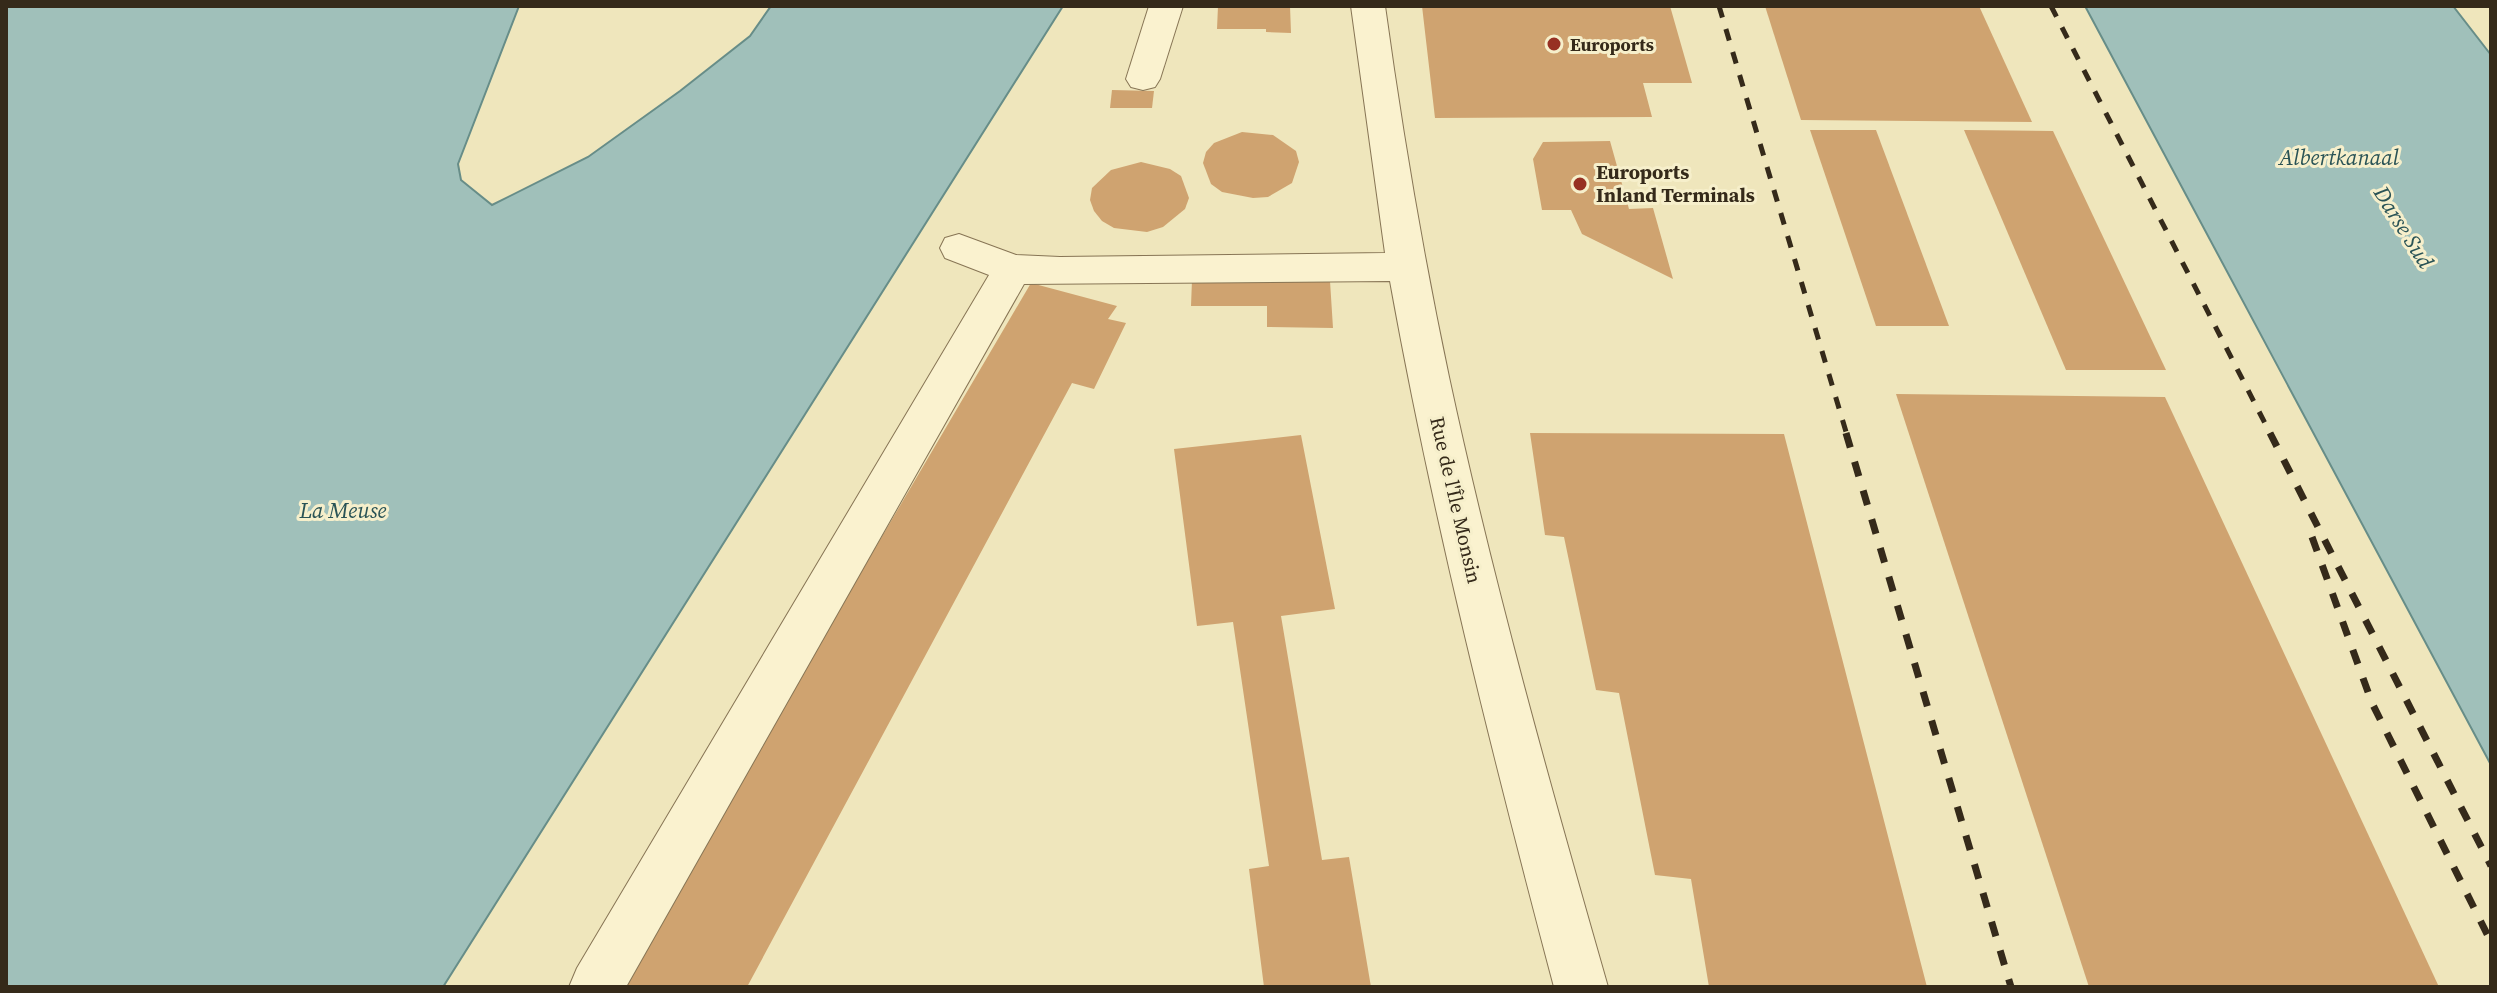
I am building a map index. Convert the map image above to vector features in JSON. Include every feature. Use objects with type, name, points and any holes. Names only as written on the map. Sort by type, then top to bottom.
[{"type":"street","points":[[1143,79],[1166,6]]},
{"type":"street","name":"Rue de l'Île Monsin","points":[[1368,6],[1386,156],[1405,267],[1461,524],[1581,987]]},
{"type":"street","points":[[959,248],[1013,269],[1405,267]]},
{"type":"street","points":[[596,987],[1013,269]]},
{"type":"water","name":"La Meuse","points":[[6,6],[519,6],[458,164],[461,180],[492,205],[588,157],[750,36],[771,6],[1063,6],[443,987],[6,987]]},
{"type":"water","name":"Albertkanaal","points":[[2085,6],[2453,6],[2491,55],[2491,765]]},
{"type":"building","points":[[1218,6],[1290,6],[1291,33],[1266,32],[1266,29],[1217,29]]},
{"type":"building","name":"Euroports","points":[[1422,6],[1670,6],[1692,83],[1643,83],[1652,117],[1435,118]]},
{"type":"building","points":[[1765,6],[1979,6],[2032,122],[1801,120]]},
{"type":"building","points":[[1112,90],[1154,91],[1152,108],[1110,108]]},
{"type":"building","points":[[1810,130],[1876,130],[1949,326],[1876,326]]},
{"type":"building","points":[[1964,130],[2053,131],[2166,370],[2066,370]]},
{"type":"building","points":[[1242,132],[1273,135],[1296,151],[1299,162],[1292,183],[1268,197],[1253,198],[1222,192],[1211,184],[1203,163],[1206,152],[1214,143]]},
{"type":"building","points":[[1610,141],[1629,209],[1653,208],[1673,279],[1582,234],[1571,210],[1542,210],[1533,159],[1543,142]]},
{"type":"building","points":[[1141,162],[1170,169],[1181,176],[1189,198],[1185,209],[1163,227],[1147,232],[1114,228],[1102,221],[1094,211],[1090,200],[1092,188],[1111,170]]},
{"type":"building","points":[[1192,280],[1330,281],[1333,328],[1267,327],[1267,306],[1191,306]]},
{"type":"building","points":[[1031,283],[1117,306],[1108,319],[1126,323],[1094,389],[1072,383],[747,987],[617,987]]},
{"type":"building","points":[[1896,394],[2165,397],[2439,987],[2089,987]]},
{"type":"building","points":[[1530,433],[1784,434],[1927,987],[1709,987],[1691,879],[1655,875],[1619,693],[1596,690],[1564,537],[1545,535]]},
{"type":"building","points":[[1301,435],[1335,609],[1281,616],[1322,860],[1349,857],[1371,987],[1264,987],[1249,869],[1269,866],[1233,622],[1197,626],[1174,449]]},
{"type":"railway","points":[[1719,6],[1847,435]]},
{"type":"railway","points":[[2051,6],[2271,435]]},
{"type":"railway","points":[[1846,433],[2011,987]]},
{"type":"railway","points":[[2270,433],[2491,866]]},
{"type":"railway","points":[[2312,537],[2372,703],[2491,942]]},
{"type":"place","name":"Euroports","points":[[1554,44]]},
{"type":"place","name":"Euroports Inland Terminals","points":[[1580,184]]},
{"type":"water label","name":"Darse Sud","points":[[2404,227]]}]
